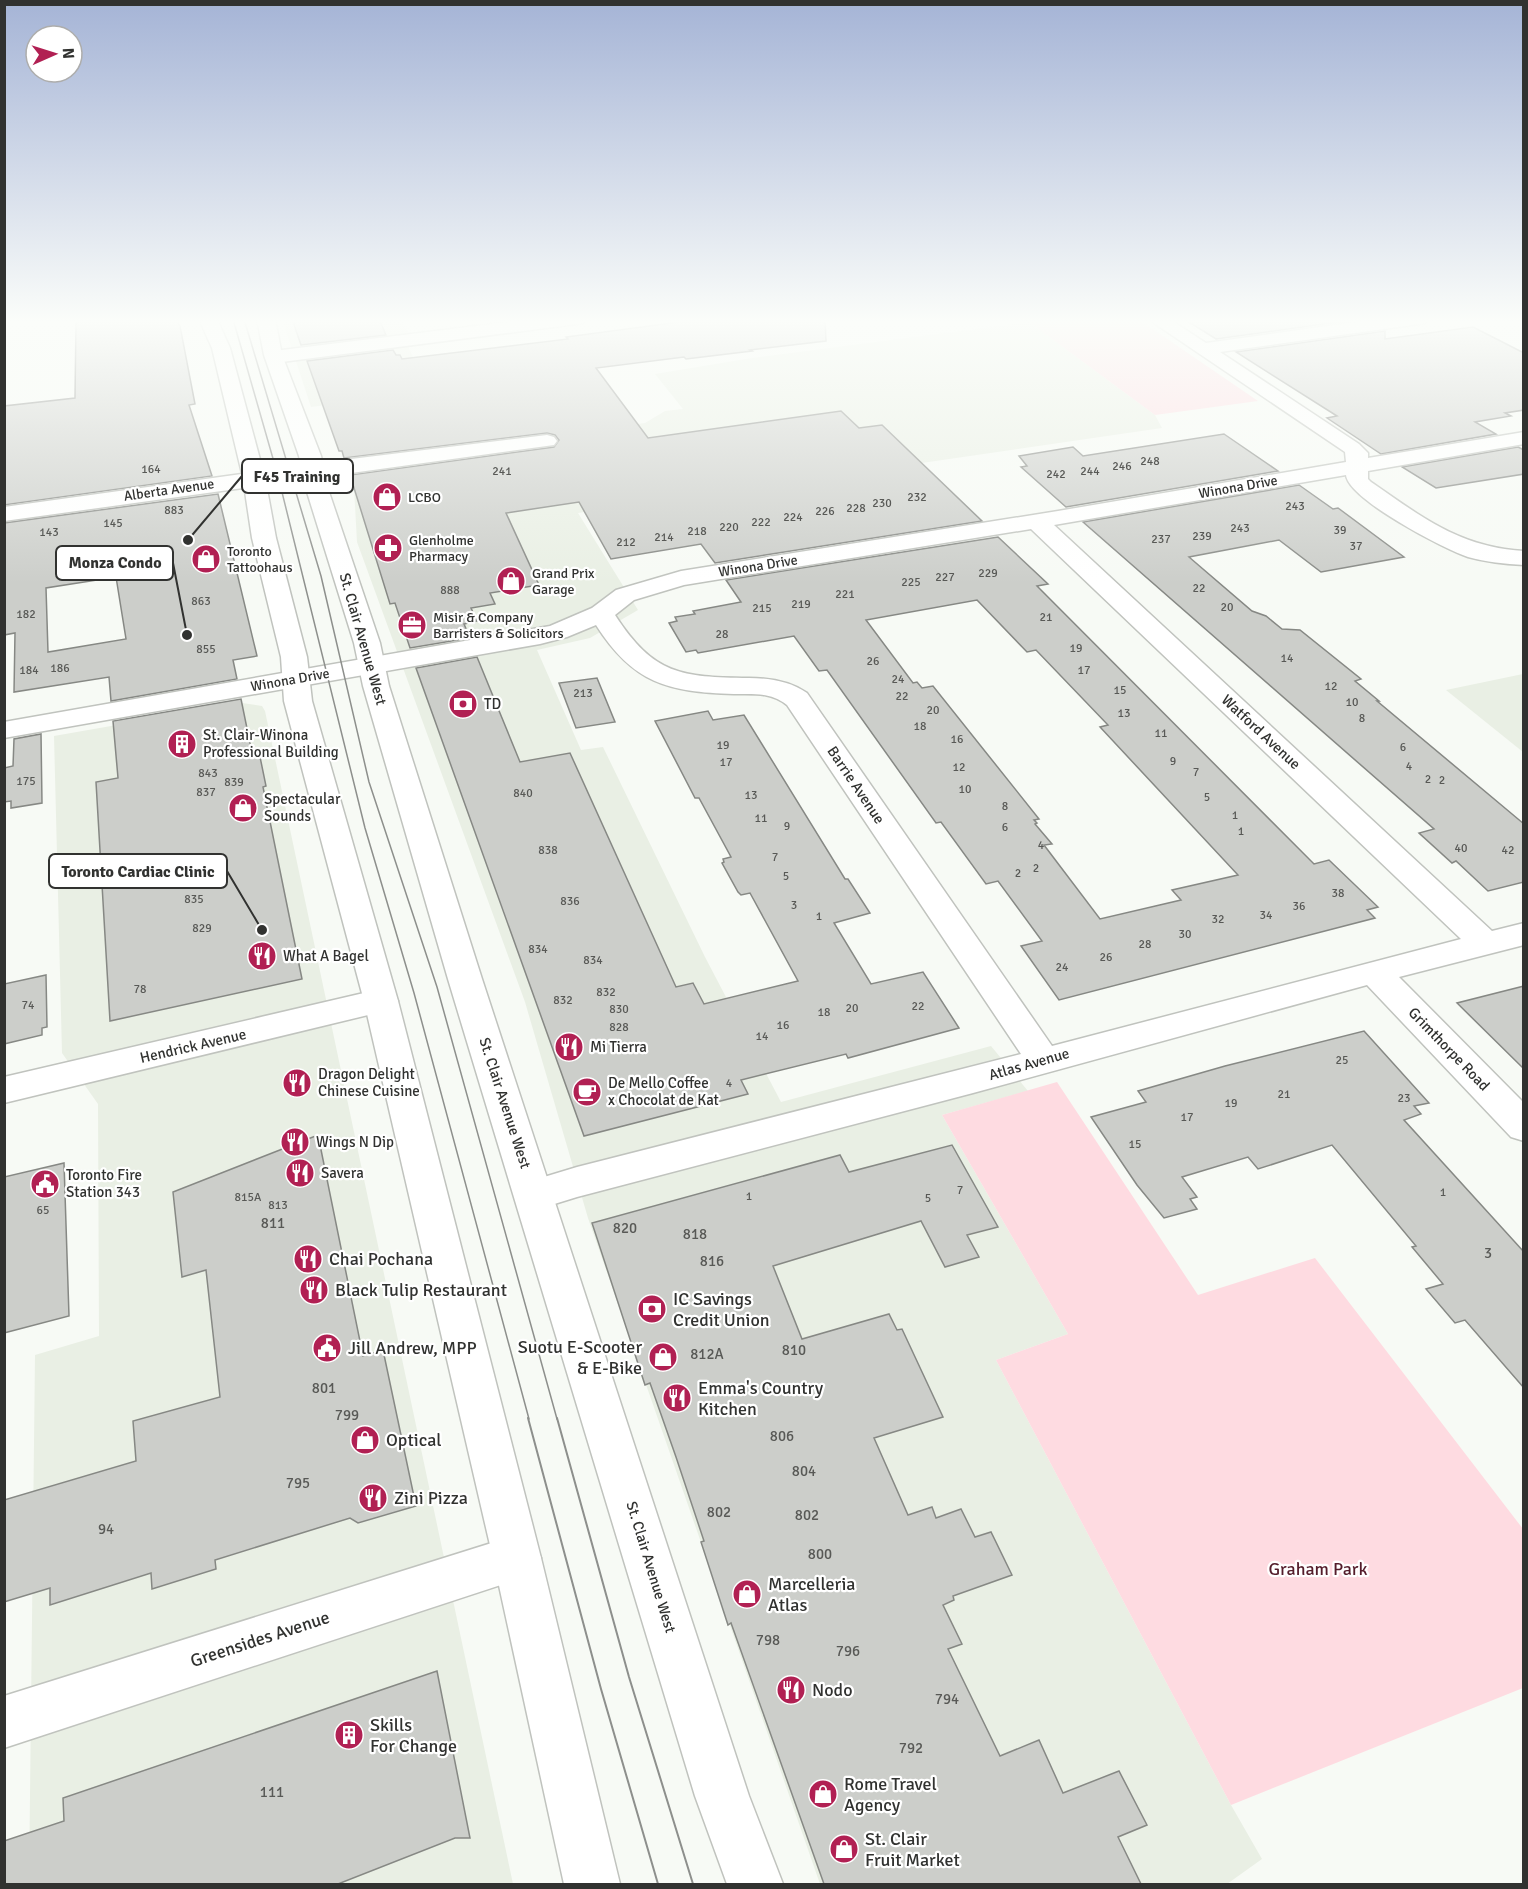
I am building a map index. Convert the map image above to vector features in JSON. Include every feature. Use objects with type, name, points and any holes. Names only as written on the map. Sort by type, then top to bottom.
[{"type":"street","points":[[236,407],[254,478],[264,538],[294,657],[298,701],[381,1002],[517,1558],[592,1884]]},
{"type":"street","name":"St. Clair Avenue West","points":[[292,407],[310,456],[318,492],[367,643],[376,686],[465,980],[535,1195],[718,1785],[755,1884]]},
{"type":"street","points":[[1290,407],[1357,453],[1357,479],[1363,487],[1444,541],[1480,554],[1524,558]]},
{"type":"street","name":"Winona Drive","points":[[4,730],[558,632],[601,613],[625,595],[681,578],[1036,521],[1524,438]]},
{"type":"street","name":"Alberta Avenue","points":[[4,514],[254,478],[314,472],[398,458],[547,441]]},
{"type":"street","name":"Watford Avenue","points":[[1036,521],[1486,944]]},
{"type":"street","name":"Barrie Avenue","points":[[601,613],[633,658],[658,675],[700,684],[777,688],[797,699],[1043,1060]]},
{"type":"street","name":"Atlas Avenue","points":[[535,1195],[577,1182],[1524,934]]},
{"type":"street","name":"Grimthorpe Road","points":[[1374,972],[1524,1127]]},
{"type":"street","name":"Hendrick Avenue","points":[[4,1090],[381,1002]]},
{"type":"street","name":"Greensides Avenue","points":[[4,1722],[517,1558]]},
{"type":"shaded area","points":[[682,407],[1144,407],[1155,415],[1162,428],[578,513],[638,610],[590,638],[537,650],[581,750],[603,747],[705,957],[781,1102],[991,1046],[1028,1091],[942,1115],[1068,1334],[996,1360],[1231,1805],[1262,1859],[1227,1884],[820,1884],[588,1218],[525,1002],[357,542],[354,488],[563,457],[514,433],[545,427],[570,433],[645,423],[665,411],[683,409]]},
{"type":"shaded area","points":[[1523,674],[1523,752],[1446,690]]},
{"type":"shaded area","points":[[242,703],[262,706],[265,711],[513,1884],[29,1884],[35,1355],[99,1336],[98,1104],[62,1053],[54,736]]},
{"type":"green space","points":[[1144,407],[1213,407],[1155,415]]},
{"type":"green space","name":"Graham Park","points":[[1057,1082],[1198,1295],[1315,1258],[1523,1529],[1523,1688],[1231,1805],[996,1360],[1068,1334],[942,1115]]},
{"type":"building","points":[[4,407],[190,407],[212,476],[4,505]]},
{"type":"building","points":[[323,407],[625,407],[648,438],[841,411],[859,428],[882,425],[982,521],[715,563],[701,544],[611,559],[579,502],[506,513],[539,585],[490,593],[495,604],[471,608],[477,621],[464,624],[470,638],[410,648],[395,603],[390,604],[350,475],[554,447],[559,440],[555,435],[547,433],[344,458],[342,451],[339,451]]},
{"type":"building","points":[[1323,407],[1524,407],[1524,410],[1505,413],[1511,416],[1475,422],[1496,434],[1381,454],[1327,418],[1337,416]]},
{"type":"building","points":[[1224,434],[1278,471],[1066,507],[1021,467],[1027,466],[1019,456],[1073,447],[1083,456]]},
{"type":"building","points":[[1518,447],[1524,450],[1524,474],[1436,488],[1402,467]]},
{"type":"building","points":[[1299,485],[1333,509],[1338,508],[1404,557],[1321,572],[1279,540],[1189,557],[1252,611],[1266,616],[1282,629],[1300,630],[1361,679],[1355,681],[1379,701],[1377,701],[1524,824],[1524,882],[1488,891],[1456,861],[1452,863],[1419,833],[1434,829],[1083,522]]},
{"type":"building","points":[[218,494],[257,656],[233,660],[237,679],[111,701],[109,677],[14,692],[15,633],[4,635],[4,523]],"holes":[[[116,577],[126,639],[48,652],[46,588]]]},
{"type":"building","points":[[998,537],[1048,584],[1037,586],[1314,864],[1329,860],[1378,907],[1367,910],[1375,918],[1059,1000],[1021,946],[1042,941],[998,881],[986,884],[941,822],[936,823],[827,670],[819,671],[794,636],[698,653],[696,650],[686,652],[669,623],[677,621],[675,617],[695,614],[693,611],[741,602],[726,580]],"holes":[[[977,600],[1027,652],[1036,650],[1108,725],[1100,727],[1238,875],[1172,890],[1181,900],[1100,919],[1044,845],[1052,844],[1035,824],[1037,823],[1034,820],[1039,819],[933,686],[922,688],[917,682],[913,683],[866,620]]]},
{"type":"building","points":[[477,657],[520,762],[570,753],[676,987],[693,983],[704,1004],[798,981],[750,893],[741,895],[738,892],[722,863],[723,859],[731,857],[699,798],[695,798],[655,721],[708,711],[713,720],[744,715],[845,879],[848,879],[870,913],[834,923],[871,984],[923,972],[959,1028],[848,1058],[846,1054],[741,1080],[748,1094],[584,1136],[416,668]]},
{"type":"building","points":[[597,678],[615,722],[576,728],[559,683]]},
{"type":"building","points":[[241,699],[252,753],[259,752],[266,786],[263,787],[302,979],[110,1021],[96,782],[118,778],[113,721]]},
{"type":"building","points":[[41,734],[42,803],[11,808],[11,801],[4,802],[4,768],[13,766],[14,739]]},
{"type":"building","points":[[46,975],[47,1027],[42,1028],[42,1035],[4,1044],[4,984]]},
{"type":"building","points":[[1524,986],[1524,1069],[1457,1003]]},
{"type":"building","points":[[1364,1031],[1429,1103],[1414,1106],[1421,1114],[1404,1120],[1524,1252],[1524,1388],[1465,1320],[1455,1323],[1426,1289],[1443,1284],[1412,1247],[1416,1246],[1332,1145],[1258,1169],[1248,1157],[1182,1177],[1197,1197],[1190,1199],[1197,1209],[1164,1218],[1137,1185],[1091,1117],[1146,1102],[1138,1091],[1225,1066]]},
{"type":"building","points":[[318,1135],[363,1356],[383,1350],[416,1506],[358,1523],[350,1518],[215,1560],[216,1569],[152,1589],[151,1573],[50,1605],[50,1588],[4,1602],[4,1500],[136,1461],[133,1421],[220,1397],[206,1270],[182,1277],[173,1192]]},
{"type":"building","points":[[952,1145],[998,1227],[967,1235],[979,1257],[945,1267],[921,1221],[773,1266],[802,1339],[889,1314],[897,1330],[902,1329],[943,1417],[874,1438],[908,1515],[932,1507],[936,1518],[961,1509],[975,1537],[991,1532],[1012,1575],[953,1596],[954,1600],[943,1605],[962,1644],[948,1649],[1000,1756],[1039,1740],[1063,1793],[1119,1771],[1147,1825],[1118,1837],[1141,1884],[824,1884],[731,1623],[728,1625],[701,1542],[704,1541],[676,1457],[650,1383],[645,1385],[592,1223],[840,1155],[849,1172]]},
{"type":"building","points":[[64,1163],[69,1316],[4,1333],[4,1177]]},
{"type":"building","name":"Skills For Change","points":[[437,1671],[470,1838],[455,1838],[338,1884],[4,1884],[4,1841],[64,1821],[63,1798]]},
{"type":"tram line","points":[[258,407],[278,476],[365,828],[414,993],[529,1419]]},
{"type":"tram line","points":[[270,407],[321,576],[369,782],[437,987],[557,1419]]},
{"type":"tram line","points":[[528,1418],[601,1689],[658,1884]]},
{"type":"tram line","points":[[557,1418],[629,1677],[693,1884]]},
{"type":"place","name":"LCBO","points":[[387,497]]},
{"type":"place","name":"F45 Training","points":[[188,540]]},
{"type":"place","name":"Glenholme Pharmacy","points":[[388,548]]},
{"type":"place","name":"Toronto Tattoohaus","points":[[206,559]]},
{"type":"place","name":"Grand Prix Garage","points":[[511,581]]},
{"type":"place","name":"Misir & Company Barristers & Solicitors","points":[[412,625]]},
{"type":"place","name":"Monza Condo","points":[[187,635]]},
{"type":"place","name":"TD","points":[[463,704]]},
{"type":"place","name":"St. Clair-Winona Professional Building","points":[[182,744]]},
{"type":"place","name":"Spectacular Sounds","points":[[243,808]]},
{"type":"place","name":"Toronto Cardiac Clinic","points":[[262,930]]},
{"type":"place","name":"What A Bagel","points":[[262,956]]},
{"type":"place","name":"Mi Tierra","points":[[569,1047]]},
{"type":"place","name":"Dragon Delight Chinese Cuisine","points":[[297,1083]]},
{"type":"place","name":"De Mello Coffee x Chocolat de Kat","points":[[587,1092]]},
{"type":"place","name":"Wings N Dip","points":[[295,1142]]},
{"type":"place","name":"Savera","points":[[300,1173]]},
{"type":"place","name":"Toronto Fire Station 343","points":[[45,1184]]},
{"type":"place","name":"Chai Pochana","points":[[308,1259]]},
{"type":"place","name":"Black Tulip Restaurant","points":[[314,1290]]},
{"type":"place","name":"IC Savings Credit Union","points":[[652,1309]]},
{"type":"place","name":"Jill Andrew, MPP","points":[[327,1348]]},
{"type":"place","name":"Suotu E-Scooter & E-Bike","points":[[663,1357]]},
{"type":"place","name":"Emma's Country Kitchen","points":[[677,1398]]},
{"type":"place","name":"Optical","points":[[365,1440]]},
{"type":"place","name":"Zini Pizza","points":[[373,1498]]},
{"type":"place","name":"Marcelleria Atlas","points":[[747,1594]]},
{"type":"place","name":"Nodo","points":[[791,1690]]},
{"type":"place","name":"Skills For Change","points":[[349,1735]]},
{"type":"place","name":"Rome Travel Agency","points":[[823,1794]]},
{"type":"place","name":"St. Clair Fruit Market","points":[[844,1849]]}]
